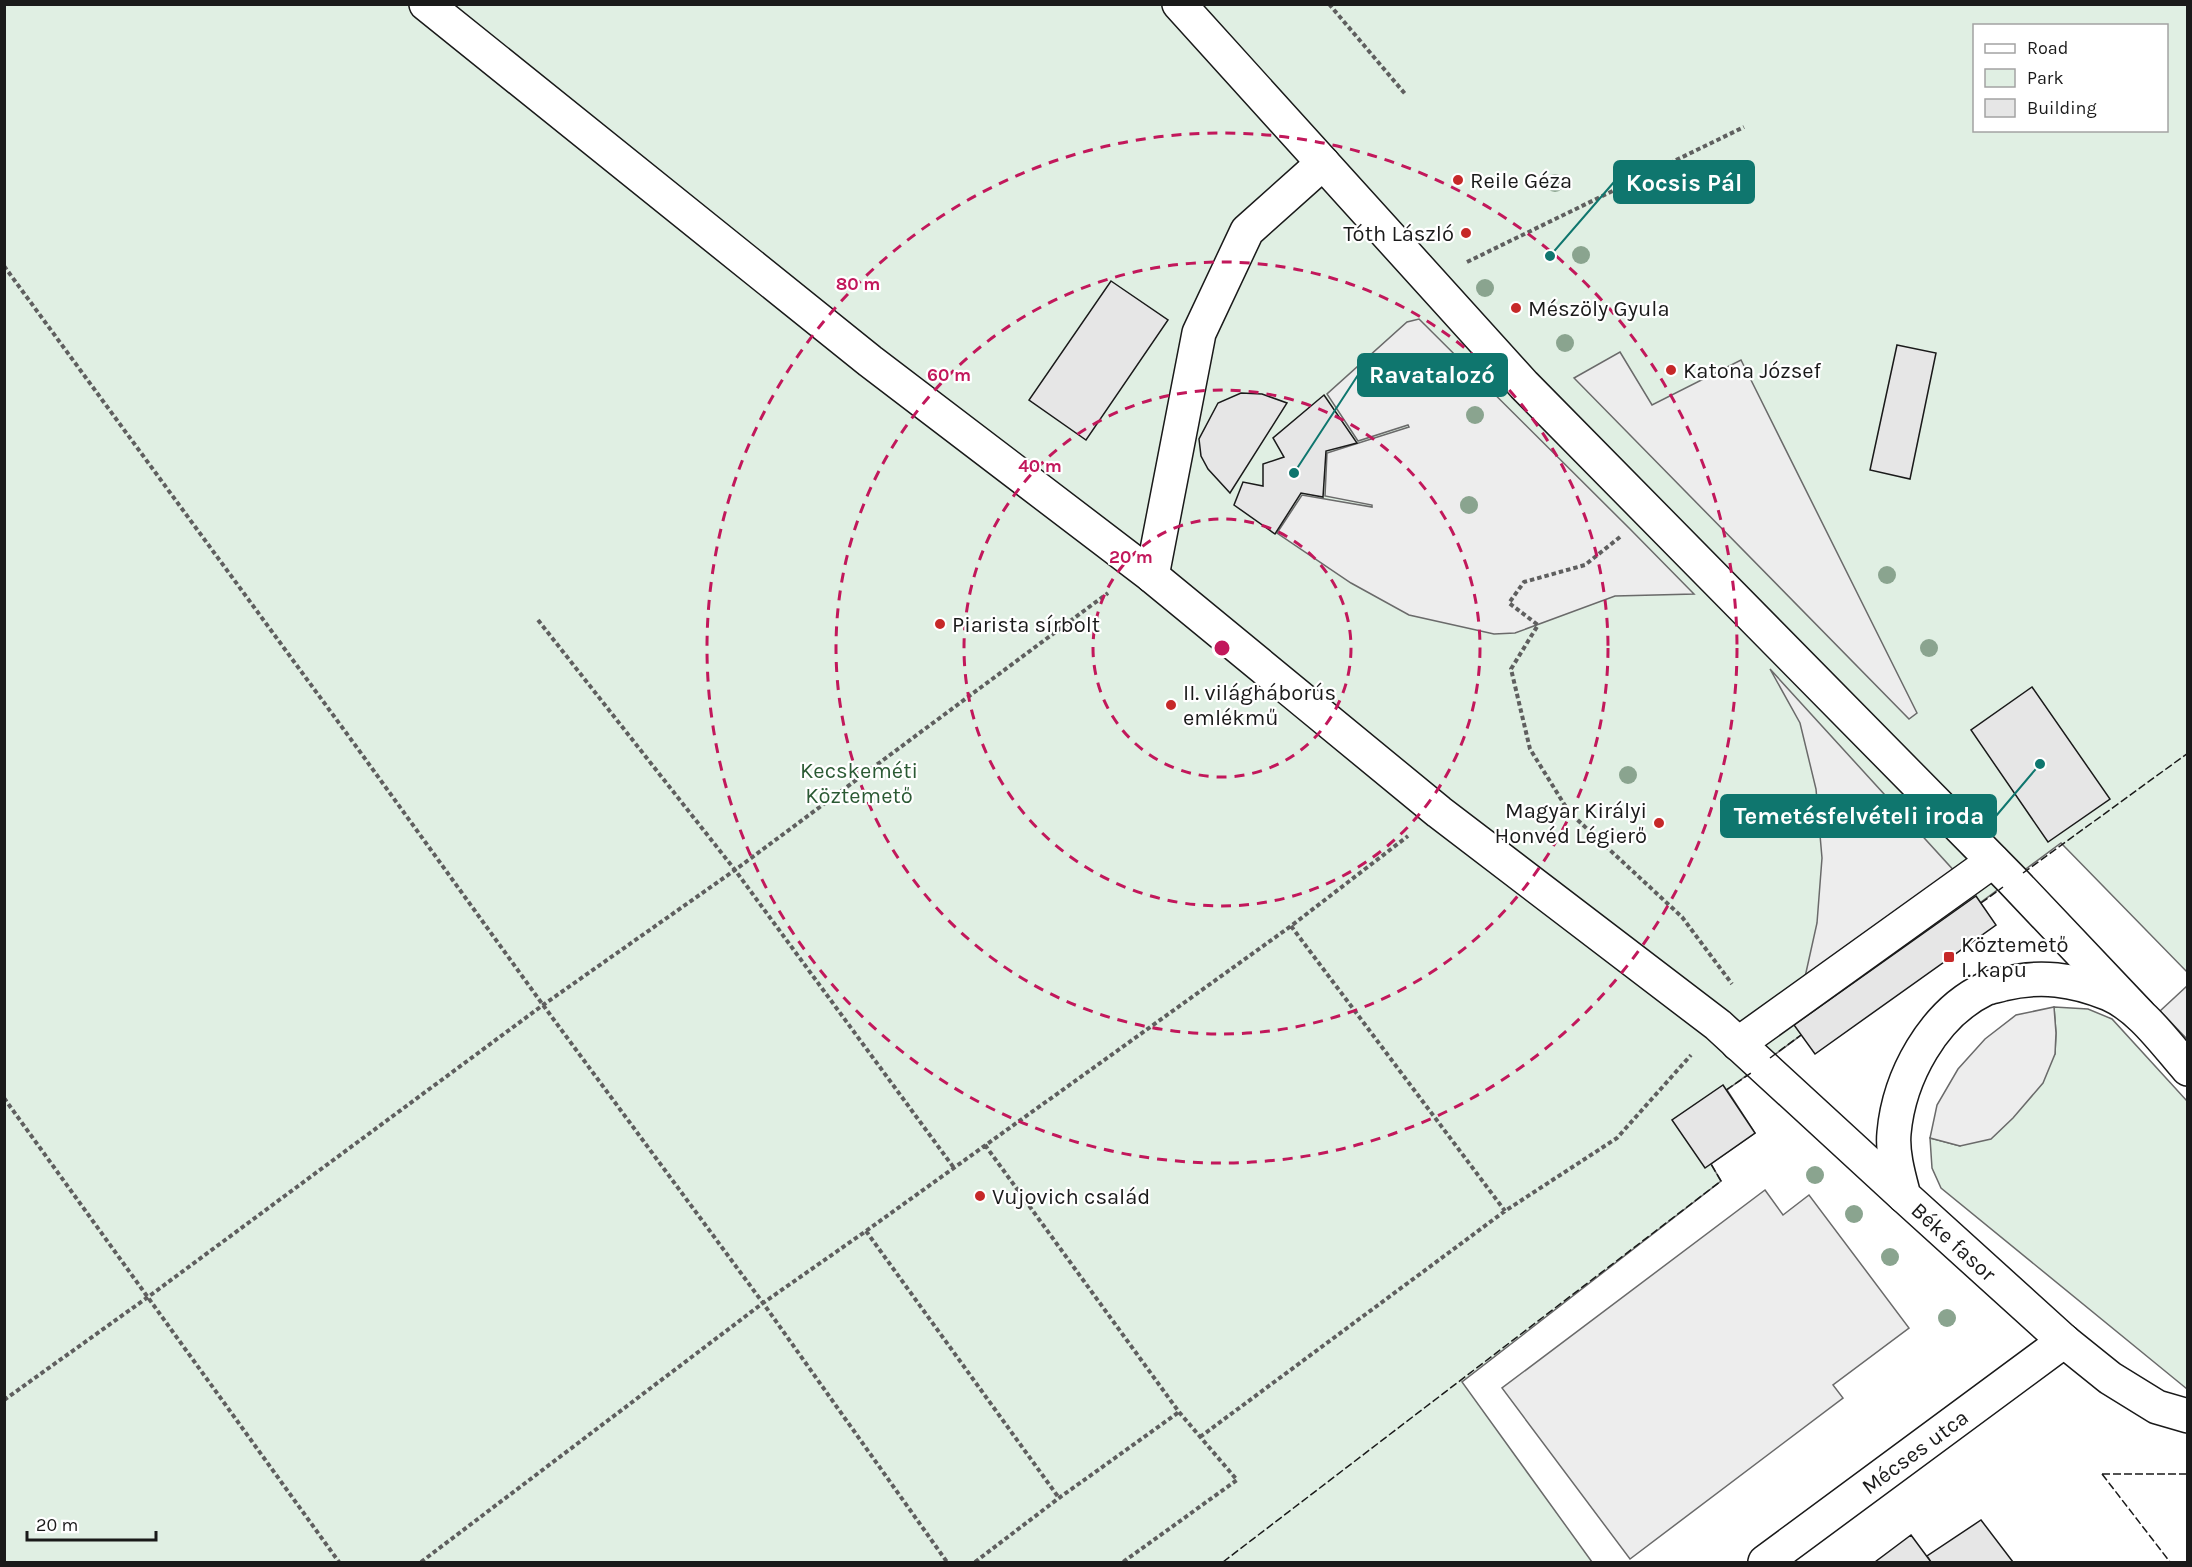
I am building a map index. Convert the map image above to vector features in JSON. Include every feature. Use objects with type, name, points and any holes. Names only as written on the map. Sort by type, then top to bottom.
[{"type":"street","points":[[426,4],[870,361],[1147,572],[1439,812],[1739,1045],[1904,1196]]},
{"type":"street","points":[[1179,4],[1524,385],[2003,871],[2139,1014]]},
{"type":"street","points":[[1147,572],[1199,333],[1247,231],[1323,163]]},
{"type":"street","points":[[1739,1045],[2003,871]]},
{"type":"street","name":"Béke fasor","points":[[2187,1069],[2139,1014],[2111,995],[2072,981],[2027,979],[1986,988],[1953,1010],[1927,1041],[1910,1072],[1899,1105],[1894,1136],[1899,1178],[1904,1196],[2064,1341],[2110,1378],[2157,1407],[2187,1416]]},
{"type":"street","name":"Mécses utca","points":[[1765,1563],[2064,1341]]},
{"type":"path","points":[[1329,4],[1406,95]]},
{"type":"path","points":[[1428,281],[1744,127]]},
{"type":"path","points":[[4,266],[763,1303],[947,1563]]},
{"type":"path","points":[[1654,516],[1630,529],[1585,565],[1524,582],[1509,603],[1538,625],[1511,669],[1530,749],[1569,812],[1682,917],[1737,990]]},
{"type":"path","points":[[4,1400],[148,1297],[543,1005],[735,870],[1147,572]]},
{"type":"path","points":[[538,620],[735,870],[954,1168]]},
{"type":"path","points":[[421,1563],[763,1303],[866,1232],[1291,926],[1439,812]]},
{"type":"path","points":[[1291,926],[1505,1211]]},
{"type":"path","points":[[1200,1437],[1505,1211],[1617,1138],[1739,1045]]},
{"type":"path","points":[[4,1098],[339,1563]]},
{"type":"path","points":[[985,1145],[1179,1412],[1237,1480],[1123,1563]]},
{"type":"path","points":[[866,1232],[1059,1498]]},
{"type":"path","points":[[975,1563],[1059,1498],[1179,1412]]},
{"type":"green space","name":"Kecskeméti Köztemető","points":[[5,5],[2187,5],[2187,972],[2061,843],[1727,1090],[1755,1133],[1711,1164],[1721,1181],[1462,1382],[1592,1562],[5,1562]]},
{"type":"green space","points":[[2054,1007],[2088,1009],[2112,1019],[2187,1101],[2187,1389],[1941,1188],[1932,1168],[1930,1138],[1960,1146],[2055,1054]]},
{"type":"shaded area","points":[[1419,319],[1694,594],[1615,596],[1515,633],[1494,634],[1409,615],[1351,583],[1277,533],[1302,495],[1372,507],[1372,505],[1325,496],[1327,453],[1409,427],[1408,425],[1358,441],[1327,394],[1407,322]]},
{"type":"shaded area","points":[[1620,352],[1652,405],[1741,360],[1917,713],[1909,719],[1574,378]]},
{"type":"shaded area","points":[[1770,669],[1957,874],[1803,986],[1817,923],[1822,858],[1816,789],[1800,723]]},
{"type":"shaded area","points":[[2187,986],[2187,1039],[2160,1011]]},
{"type":"shaded area","points":[[2054,1007],[2055,1054],[2043,1083],[2013,1118],[1991,1139],[1960,1146],[1930,1138],[1937,1105],[1958,1069],[1985,1039],[2016,1015]]},
{"type":"shaded area","points":[[1765,1190],[1783,1215],[1809,1195],[1909,1328],[1833,1385],[1843,1398],[1630,1559],[1502,1388]]},
{"type":"building","points":[[1111,281],[1168,320],[1086,440],[1029,400]]},
{"type":"building","points":[[1897,345],[1936,353],[1910,479],[1870,470]]},
{"type":"building","points":[[1241,393],[1262,394],[1287,403],[1230,493],[1208,469],[1201,456],[1199,439],[1218,403]]},
{"type":"building","points":[[1324,395],[1357,443],[1326,451],[1323,497],[1301,493],[1275,534],[1234,505],[1243,482],[1263,486],[1263,464],[1284,457],[1273,438]]},
{"type":"building","points":[[2032,687],[2110,799],[2048,842],[1971,730]]},
{"type":"building","points":[[1976,896],[1996,925],[1815,1054],[1794,1025]]},
{"type":"building","points":[[1723,1085],[1755,1133],[1705,1168],[1672,1120]]},
{"type":"building","points":[[1981,1520],[2013,1562],[1931,1562],[1927,1556]]},
{"type":"building","points":[[1911,1535],[1931,1562],[1875,1562]]},
{"type":"fence","points":[[2023,873],[2188,753]]},
{"type":"fence","points":[[1981,903],[2003,887]]},
{"type":"fence","points":[[1770,1058],[1801,1035]]},
{"type":"fence","points":[[1726,1090],[1751,1073]]},
{"type":"fence","points":[[1223,1562],[1721,1181],[1711,1164]]},
{"type":"fence","points":[[2102,1474],[2170,1562]]},
{"type":"fence","points":[[2102,1474],[2188,1474]]},
{"type":"place","name":"Reile Géza","points":[[1458,180]]},
{"type":"place","name":"Tóth László","points":[[1466,233]]},
{"type":"place","name":"Kocsis Pál","points":[[1550,256]]},
{"type":"place","name":"Mészöly Gyula","points":[[1516,308]]},
{"type":"place","name":"Katona József","points":[[1671,370]]},
{"type":"place","name":"Ravatalozó","points":[[1294,473]]},
{"type":"place","name":"Piarista sírbolt","points":[[940,624]]},
{"type":"place","name":"II. világháborús emlékmű","points":[[1171,705]]},
{"type":"place","name":"Temetésfelvételi iroda","points":[[2040,764]]},
{"type":"place","name":"Magyar Királyi Honvéd Légierő","points":[[1659,823]]},
{"type":"place","name":"Köztemető I. kapu","points":[[1949,957]]},
{"type":"place","name":"Vujovich család","points":[[980,1196]]}]
